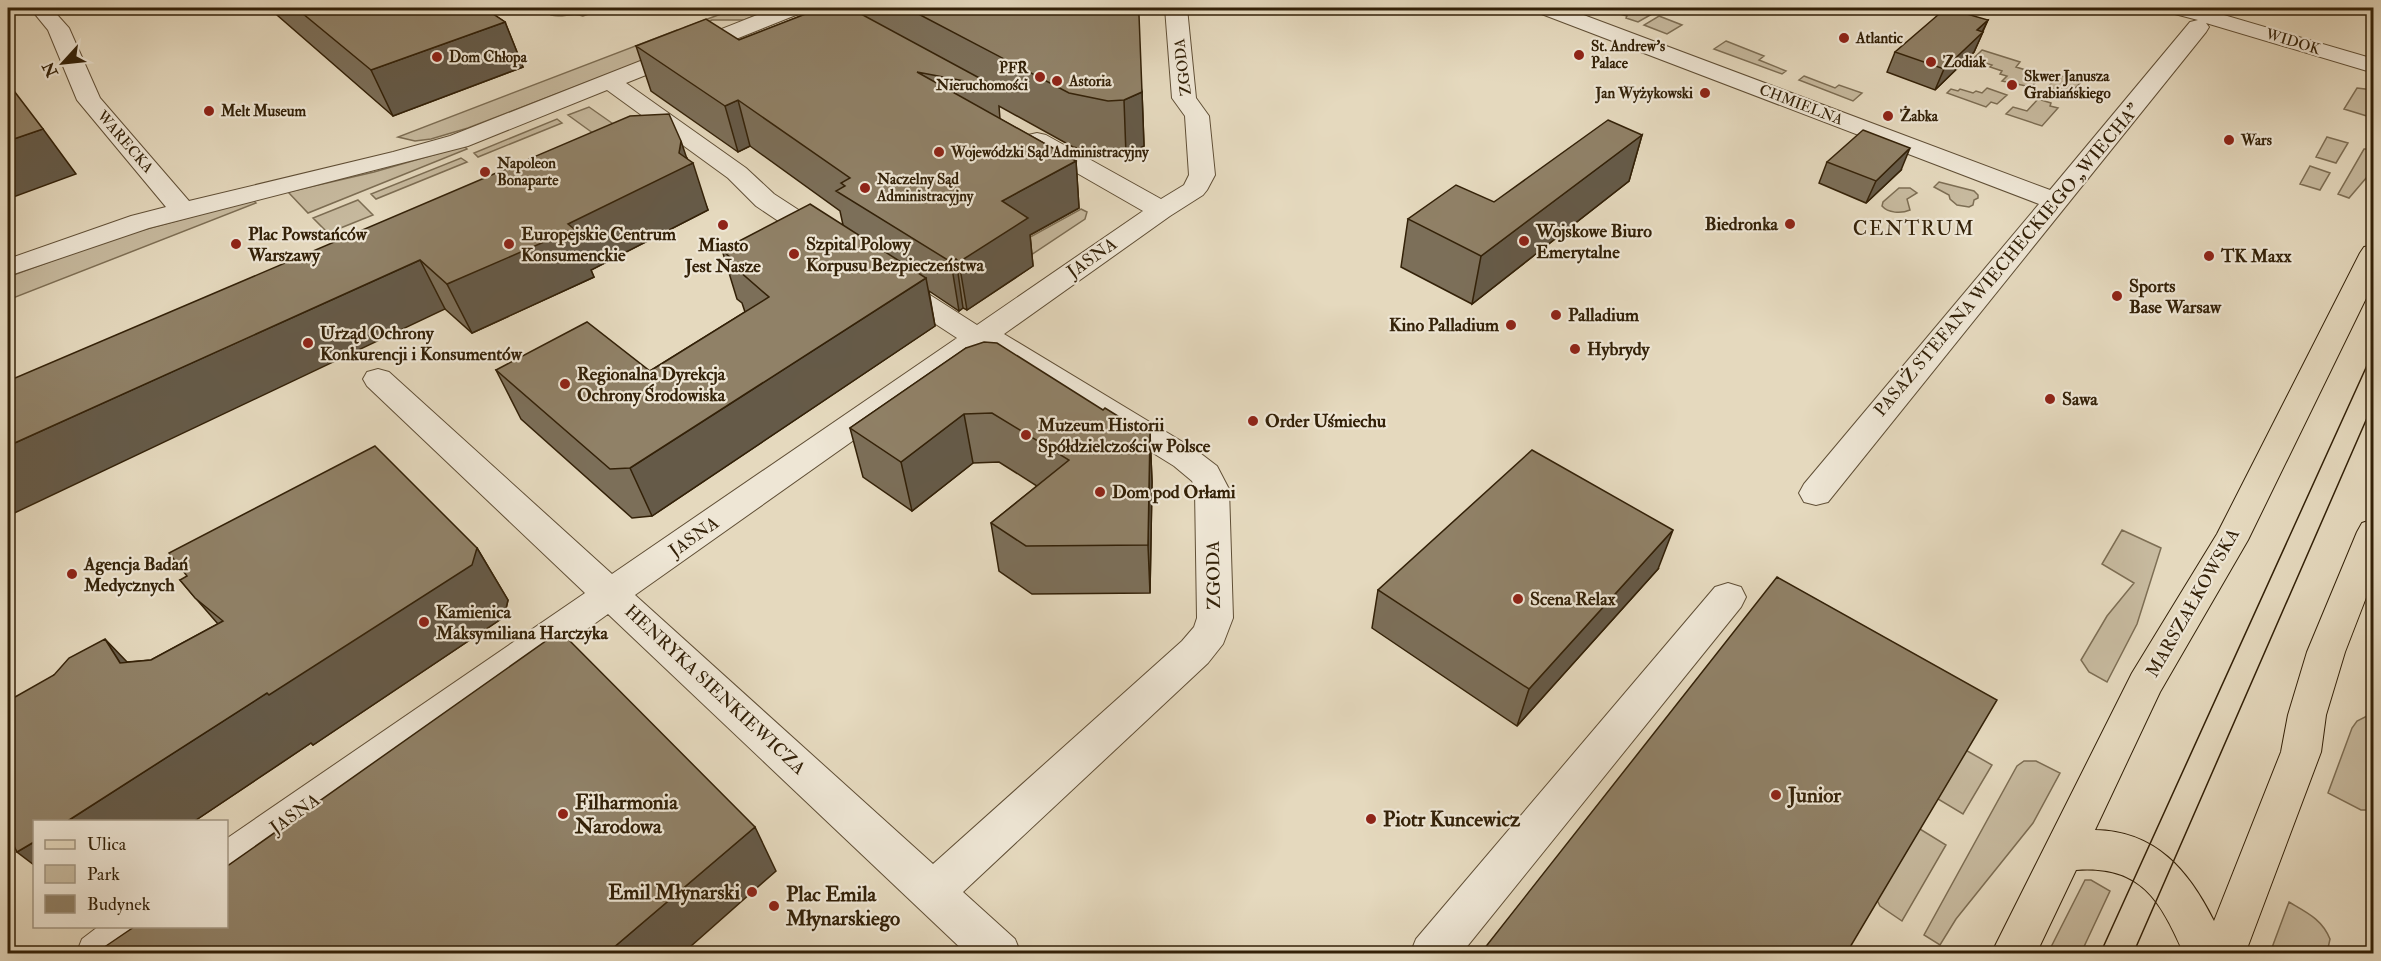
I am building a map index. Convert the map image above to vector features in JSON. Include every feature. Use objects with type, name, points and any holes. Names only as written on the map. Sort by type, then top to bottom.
[{"type":"main road","name":"MARSZAŁKOWSKA","points":[[2013,954],[2145,684],[2231,540],[2373,253]]},
{"type":"main road","points":[[2223,954],[2301,752],[2307,715],[2320,672],[2373,532]]},
{"type":"main road","points":[[2063,852],[2102,850],[2114,852],[2128,856],[2154,870],[2180,898],[2207,954]]},
{"type":"street","name":"WARECKA","points":[[40,8],[58,28],[94,108],[183,210]]},
{"type":"street","name":"ZGODA","points":[[1161,210],[1194,190],[1202,175],[1197,116],[1184,98],[1176,8]]},
{"type":"street","name":"CHMIELNA","points":[[1546,8],[2056,201]]},
{"type":"street","name":"WIDOK","points":[[2179,8],[2373,66]]},
{"type":"street","points":[[8,268],[94,236],[183,210],[429,150],[491,129],[803,9]]},
{"type":"street","name":"PASAŻ STEFANA WIECHECKIEGO „WIECHA”","points":[[1816,493],[2198,27]]},
{"type":"street","points":[[610,82],[737,173],[765,200],[842,251]]},
{"type":"street","points":[[1017,128],[1161,210]]},
{"type":"street","name":"JASNA","points":[[228,862],[1161,210]]},
{"type":"street","name":"ZGODA","points":[[870,269],[1185,458],[1205,474],[1213,496],[1215,618],[1210,634],[1194,652],[933,892]]},
{"type":"street","name":"HENRYKA SIENKIEWICZA","points":[[378,379],[999,954]]},
{"type":"street","points":[[1432,954],[1728,597]]},
{"type":"street","points":[[98,954],[135,928]]},
{"type":"green space","points":[[547,8],[606,8],[583,16],[559,16],[551,15]]},
{"type":"green space","points":[[737,8],[774,8],[744,20],[712,20],[689,29],[686,27]]},
{"type":"green space","points":[[1599,8],[1625,8],[1635,12],[1640,9],[1652,14],[1638,22],[1626,18],[1627,16]]},
{"type":"green space","points":[[1659,16],[1682,25],[1667,34],[1644,25]]},
{"type":"green space","points":[[677,30],[680,32],[645,60],[468,128],[431,139],[415,141],[398,137]]},
{"type":"green space","points":[[1726,41],[1764,56],[1759,60],[1786,71],[1782,74],[1714,49]]},
{"type":"green space","points":[[1982,50],[2020,62],[2016,67],[2029,71],[2025,76],[2038,80],[2031,87],[2002,81],[2007,76],[2000,74],[2002,71],[1973,59]]},
{"type":"green space","points":[[2059,75],[2081,82],[2068,96],[2048,87]]},
{"type":"green space","points":[[1804,76],[1835,88],[1839,85],[1862,93],[1853,101],[1799,80]]},
{"type":"green space","points":[[1987,88],[2007,95],[1997,104],[1991,102],[1986,107],[1947,93],[1951,89],[1958,91],[1960,89],[1982,93]]},
{"type":"green space","points":[[2357,88],[2373,90],[2370,117],[2344,109]]},
{"type":"green space","points":[[2038,99],[2058,108],[2042,126],[2006,114],[2013,107],[2027,111]]},
{"type":"green space","points":[[589,107],[629,135],[608,144],[568,115]]},
{"type":"green space","points":[[557,119],[562,123],[478,157],[474,153]]},
{"type":"green space","points":[[2327,137],[2348,143],[2336,163],[2316,157]]},
{"type":"green space","points":[[464,146],[467,149],[308,213],[288,192],[374,172]]},
{"type":"green space","points":[[2364,149],[2373,149],[2373,170],[2349,198],[2338,194]]},
{"type":"green space","points":[[461,158],[467,162],[376,199],[371,194]]},
{"type":"green space","points":[[2310,166],[2330,173],[2320,190],[2300,184]]},
{"type":"green space","points":[[1939,182],[1974,191],[1978,198],[1969,207],[1957,205],[1949,195],[1934,187]]},
{"type":"green space","points":[[1899,188],[1910,188],[1917,193],[1907,199],[1910,210],[1895,212],[1882,206],[1883,202]]},
{"type":"green space","points":[[253,200],[256,203],[8,300],[8,277],[117,237]]},
{"type":"green space","points":[[358,200],[373,215],[328,233],[313,218]]},
{"type":"green space","points":[[1081,209],[1087,212],[1085,219],[1016,265],[1012,247]]},
{"type":"green space","points":[[2122,530],[2161,548],[2137,624],[2107,682],[2089,672],[2081,660],[2107,616],[2134,583],[2102,564]]},
{"type":"green space","points":[[2373,713],[2373,810],[2361,810],[2328,793],[2352,728],[2357,721]]},
{"type":"green space","points":[[1962,748],[1992,765],[1963,814],[1933,796]]},
{"type":"green space","points":[[2024,761],[2036,761],[2060,773],[2033,823],[1956,919],[1940,945],[1924,935],[2017,766]]},
{"type":"green space","points":[[1915,826],[1946,845],[1902,921],[1880,906],[1875,896]]},
{"type":"green space","points":[[2085,880],[2091,880],[2110,891],[2081,953],[2048,953]]},
{"type":"green space","points":[[2289,902],[2323,926],[2330,939],[2327,953],[2270,953]]},
{"type":"building","points":[[296,8],[484,8],[505,22],[371,70]]},
{"type":"building","points":[[821,8],[850,8],[996,87],[917,72],[1076,161],[1002,201],[1028,218],[959,262],[956,259],[951,262],[836,191],[845,186],[841,183],[850,178],[738,100],[725,106],[636,46],[706,19],[739,40]]},
{"type":"building","points":[[907,8],[1125,8],[1139,15],[1142,92],[1124,100],[1108,101],[1069,93]]},
{"type":"building","points":[[1946,8],[1988,20],[1977,30],[1983,32],[1944,69],[1895,52]]},
{"type":"building","points":[[8,83],[43,129],[8,141]]},
{"type":"building","points":[[669,114],[681,141],[679,153],[693,163],[568,224],[574,229],[447,284],[420,260],[8,446],[8,381],[630,116]]},
{"type":"building","points":[[1608,120],[1642,135],[1481,256],[1408,219],[1456,185],[1494,202]]},
{"type":"building","points":[[1863,130],[1910,148],[1876,181],[1827,162]]},
{"type":"building","points":[[810,204],[926,278],[630,468],[610,469],[496,370],[587,322],[650,371],[769,297],[730,263],[732,259],[722,250]]},
{"type":"building","points":[[984,342],[997,343],[1103,410],[1105,408],[1137,428],[1150,433],[1148,545],[1026,546],[991,523],[1069,460],[992,413],[964,414],[901,462],[850,428],[966,348]]},
{"type":"building","points":[[375,446],[477,548],[472,565],[69,820],[33,820],[33,843],[17,852],[8,834],[8,701],[54,675],[69,658],[105,639],[120,663],[151,660],[223,621],[195,598],[180,580],[187,576],[169,553]]},
{"type":"building","name":"Scena Relax","points":[[1532,450],[1673,530],[1529,689],[1378,590]]},
{"type":"building","name":"Junior","points":[[1777,577],[1997,700],[1846,954],[1480,954]]},
{"type":"building","name":"Filharmonia Narodowa","points":[[560,631],[755,827],[606,954],[103,954],[106,951],[103,948],[133,928],[228,928],[228,866]]},
{"type":"tram line","points":[[2100,954],[2374,350]]},
{"type":"tram line","points":[[2133,954],[2374,402]]},
{"type":"place","name":"Atlantic","points":[[1844,38]]},
{"type":"place","name":"St. Andrew's Palace","points":[[1579,55]]},
{"type":"place","name":"Dom Chłopa","points":[[437,57]]},
{"type":"place","name":"Zodiak","points":[[1931,62]]},
{"type":"place","name":"PFR Nieruchomości","points":[[1040,77]]},
{"type":"place","name":"Astoria","points":[[1057,81]]},
{"type":"place","name":"Skwer Janusza Grabiańskiego","points":[[2012,85]]},
{"type":"place","name":"Jan Wyżykowski","points":[[1705,93]]},
{"type":"place","name":"Melt Museum","points":[[209,111]]},
{"type":"place","name":"Żabka","points":[[1888,116]]},
{"type":"place","name":"Wars","points":[[2229,140]]},
{"type":"place","name":"Wojewódzki Sąd Administracyjny","points":[[939,152]]},
{"type":"place","name":"Napoleon Bonaparte","points":[[485,172]]},
{"type":"place","name":"Naczelny Sąd Administracyjny","points":[[865,188]]},
{"type":"place","name":"Biedronka","points":[[1790,224]]},
{"type":"place","name":"Miasto Jest Nasze","points":[[723,225]]},
{"type":"place","name":"Wojskowe Biuro Emerytalne","points":[[1524,241]]},
{"type":"place","name":"Plac Powstańców Warszawy","points":[[236,244]]},
{"type":"place","name":"Europejskie Centrum Konsumenckie","points":[[509,244]]},
{"type":"place","name":"Szpital Polowy Korpusu Bezpieczeństwa","points":[[794,254]]},
{"type":"place","name":"TK Maxx","points":[[2209,256]]},
{"type":"place","name":"Sports Base Warsaw","points":[[2117,296]]},
{"type":"place","name":"Palladium","points":[[1556,315]]},
{"type":"place","name":"Kino Palladium","points":[[1511,325]]},
{"type":"place","name":"Urząd Ochrony Konkurencji i Konsumentów","points":[[308,343]]},
{"type":"place","name":"Hybrydy","points":[[1575,349]]},
{"type":"place","name":"Regionalna Dyrekcja Ochrony Środowiska","points":[[565,384]]},
{"type":"place","name":"Sawa","points":[[2050,399]]},
{"type":"place","name":"Order Uśmiechu","points":[[1253,421]]},
{"type":"place","name":"Muzeum Historii Spółdzielczości w Polsce","points":[[1026,435]]},
{"type":"place","name":"Dom pod Orłami","points":[[1100,492]]},
{"type":"place","name":"Agencja Badań Medycznych","points":[[72,574]]},
{"type":"place","name":"Scena Relax","points":[[1518,599]]},
{"type":"place","name":"Kamienica Maksymiliana Harczyka","points":[[424,622]]},
{"type":"place","name":"Junior","points":[[1776,795]]},
{"type":"place","name":"Filharmonia Narodowa","points":[[563,814]]},
{"type":"place","name":"Piotr Kuncewicz","points":[[1371,819]]},
{"type":"place","name":"Emil Młynarski","points":[[752,892]]},
{"type":"place","name":"Plac Emila Młynarskiego","points":[[774,906]]},
{"type":"district","name":"CENTRUM","points":[[1914,228]]}]
